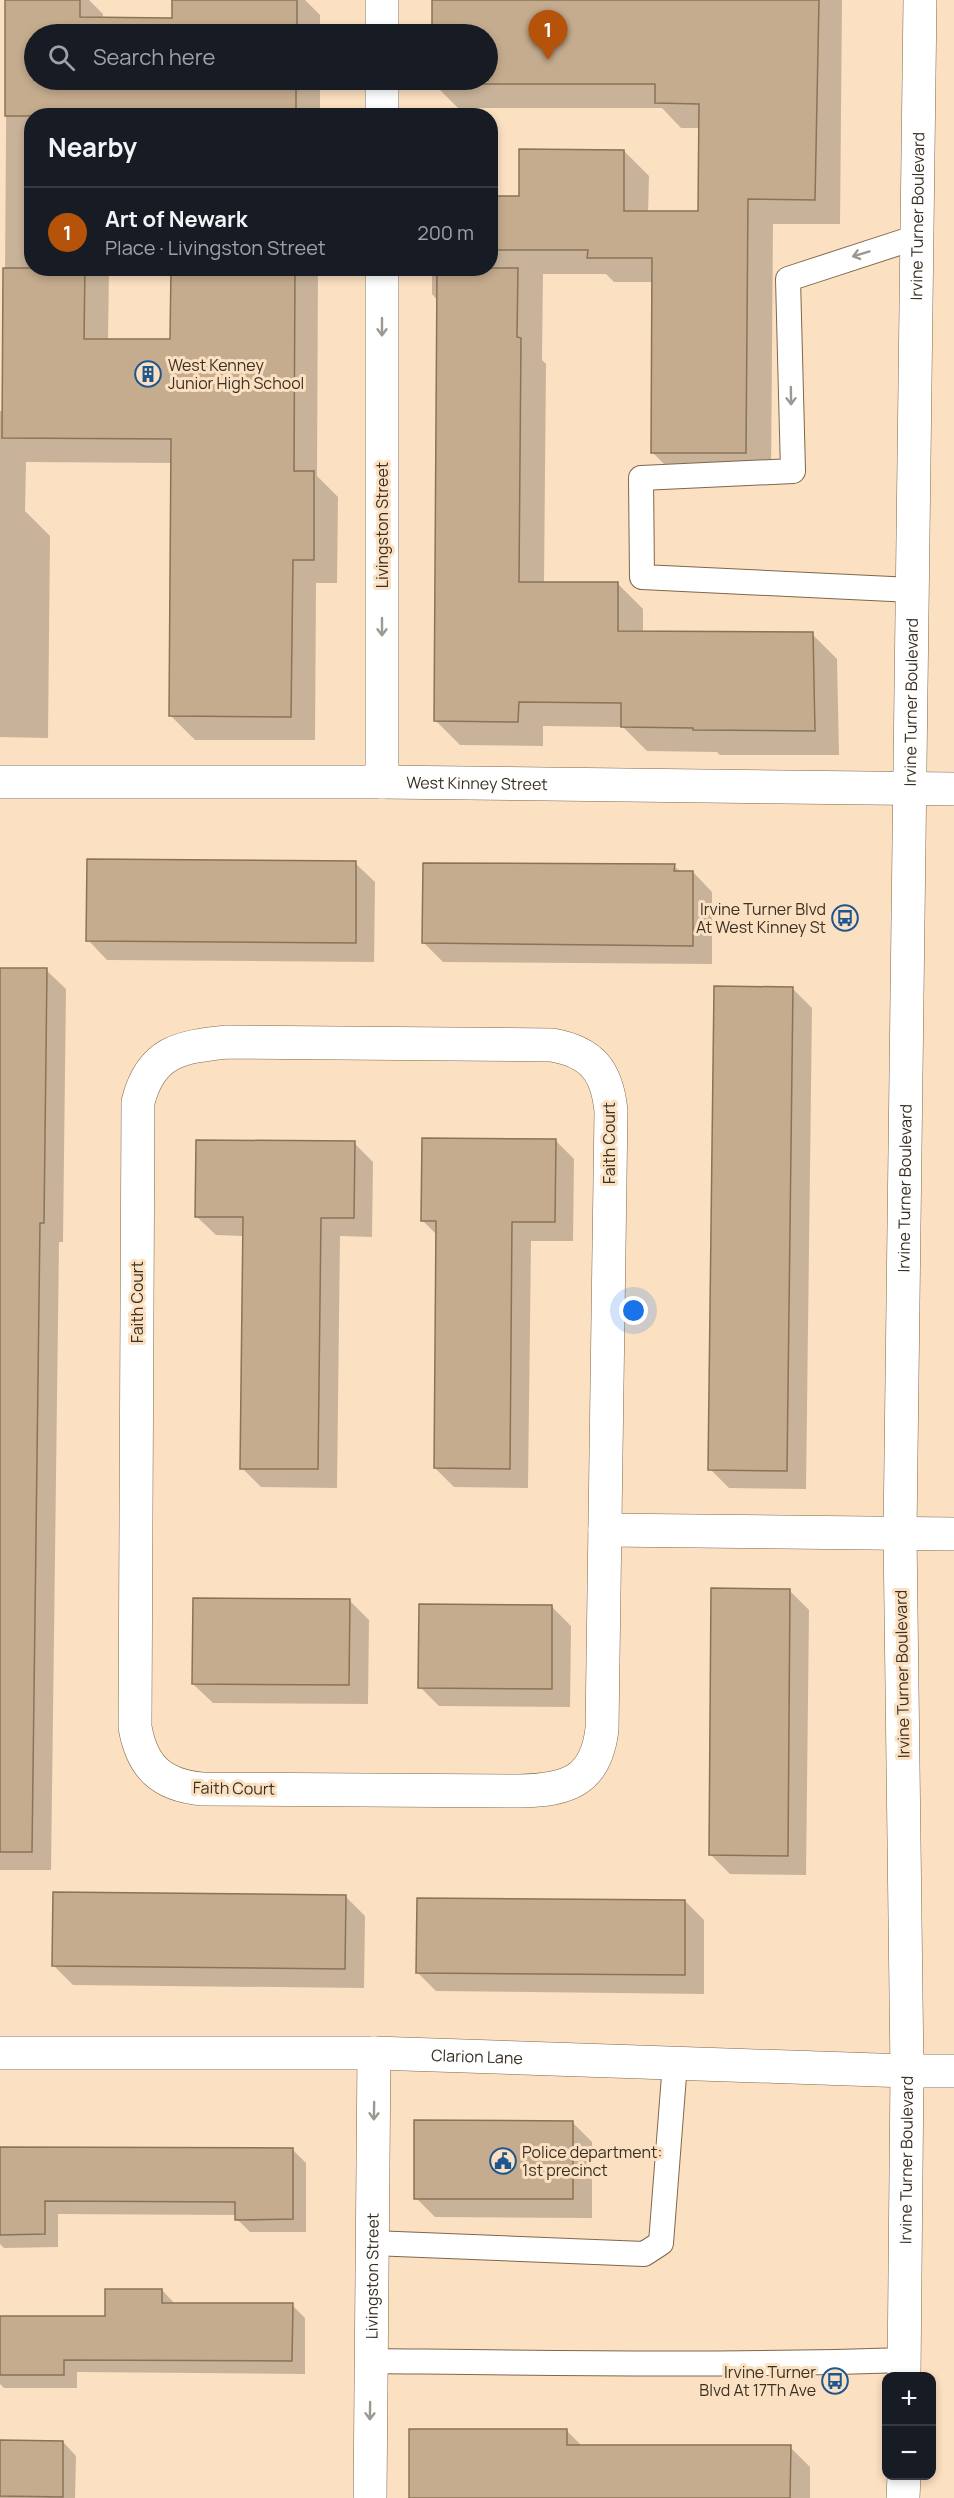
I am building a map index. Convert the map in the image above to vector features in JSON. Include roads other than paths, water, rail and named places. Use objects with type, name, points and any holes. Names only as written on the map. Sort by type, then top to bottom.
[{"type":"street","points":[[382,0],[382,24]]},
{"type":"street","name":"Irvine Turner Boulevard","points":[[904,2368],[907,2071],[900,1533],[920,0]]},
{"type":"street","points":[[382,90],[382,108]]},
{"type":"street","name":"Livingston Street","points":[[381,782],[382,276]]},
{"type":"street","name":"West Kinney Street","points":[[0,782],[381,782],[954,789]]},
{"type":"street","name":"Faith Court","points":[[227,1042],[552,1045],[570,1048],[597,1067],[603,1075],[609,1093],[611,1112],[605,1530],[600,1748],[587,1772],[567,1786],[520,1791],[202,1789],[184,1787],[169,1781],[147,1763],[138,1748],[135,1727],[138,1102],[143,1083],[160,1059],[192,1046],[227,1042]]},
{"type":"street","points":[[605,1530],[954,1534]]},
{"type":"street","name":"Clarion Lane","points":[[0,2053],[374,2053],[954,2071]]},
{"type":"street","name":"Livingston Street","points":[[369,2498],[374,2053]]},
{"type":"street","points":[[903,2480],[903,2498]]},
{"type":"lane","points":[[912,590],[642,577],[641,478],[793,471],[788,279],[917,237]]},
{"type":"lane","points":[[372,2243],[644,2254],[662,2243],[675,2063]]},
{"type":"lane","points":[[371,2361],[792,2364],[904,2368]]},
{"type":"place","name":"Art of Newark","points":[[548,60]]},
{"type":"place","name":"West Kenney Junior High School","points":[[148,374]]},
{"type":"place","name":"Irvine Turner Blvd At West Kinney St","points":[[845,918]]},
{"type":"place","name":"Police department: 1st precinct","points":[[503,2161]]},
{"type":"place","name":"Irvine Turner Blvd At 17Th Ave","points":[[835,2381]]}]
